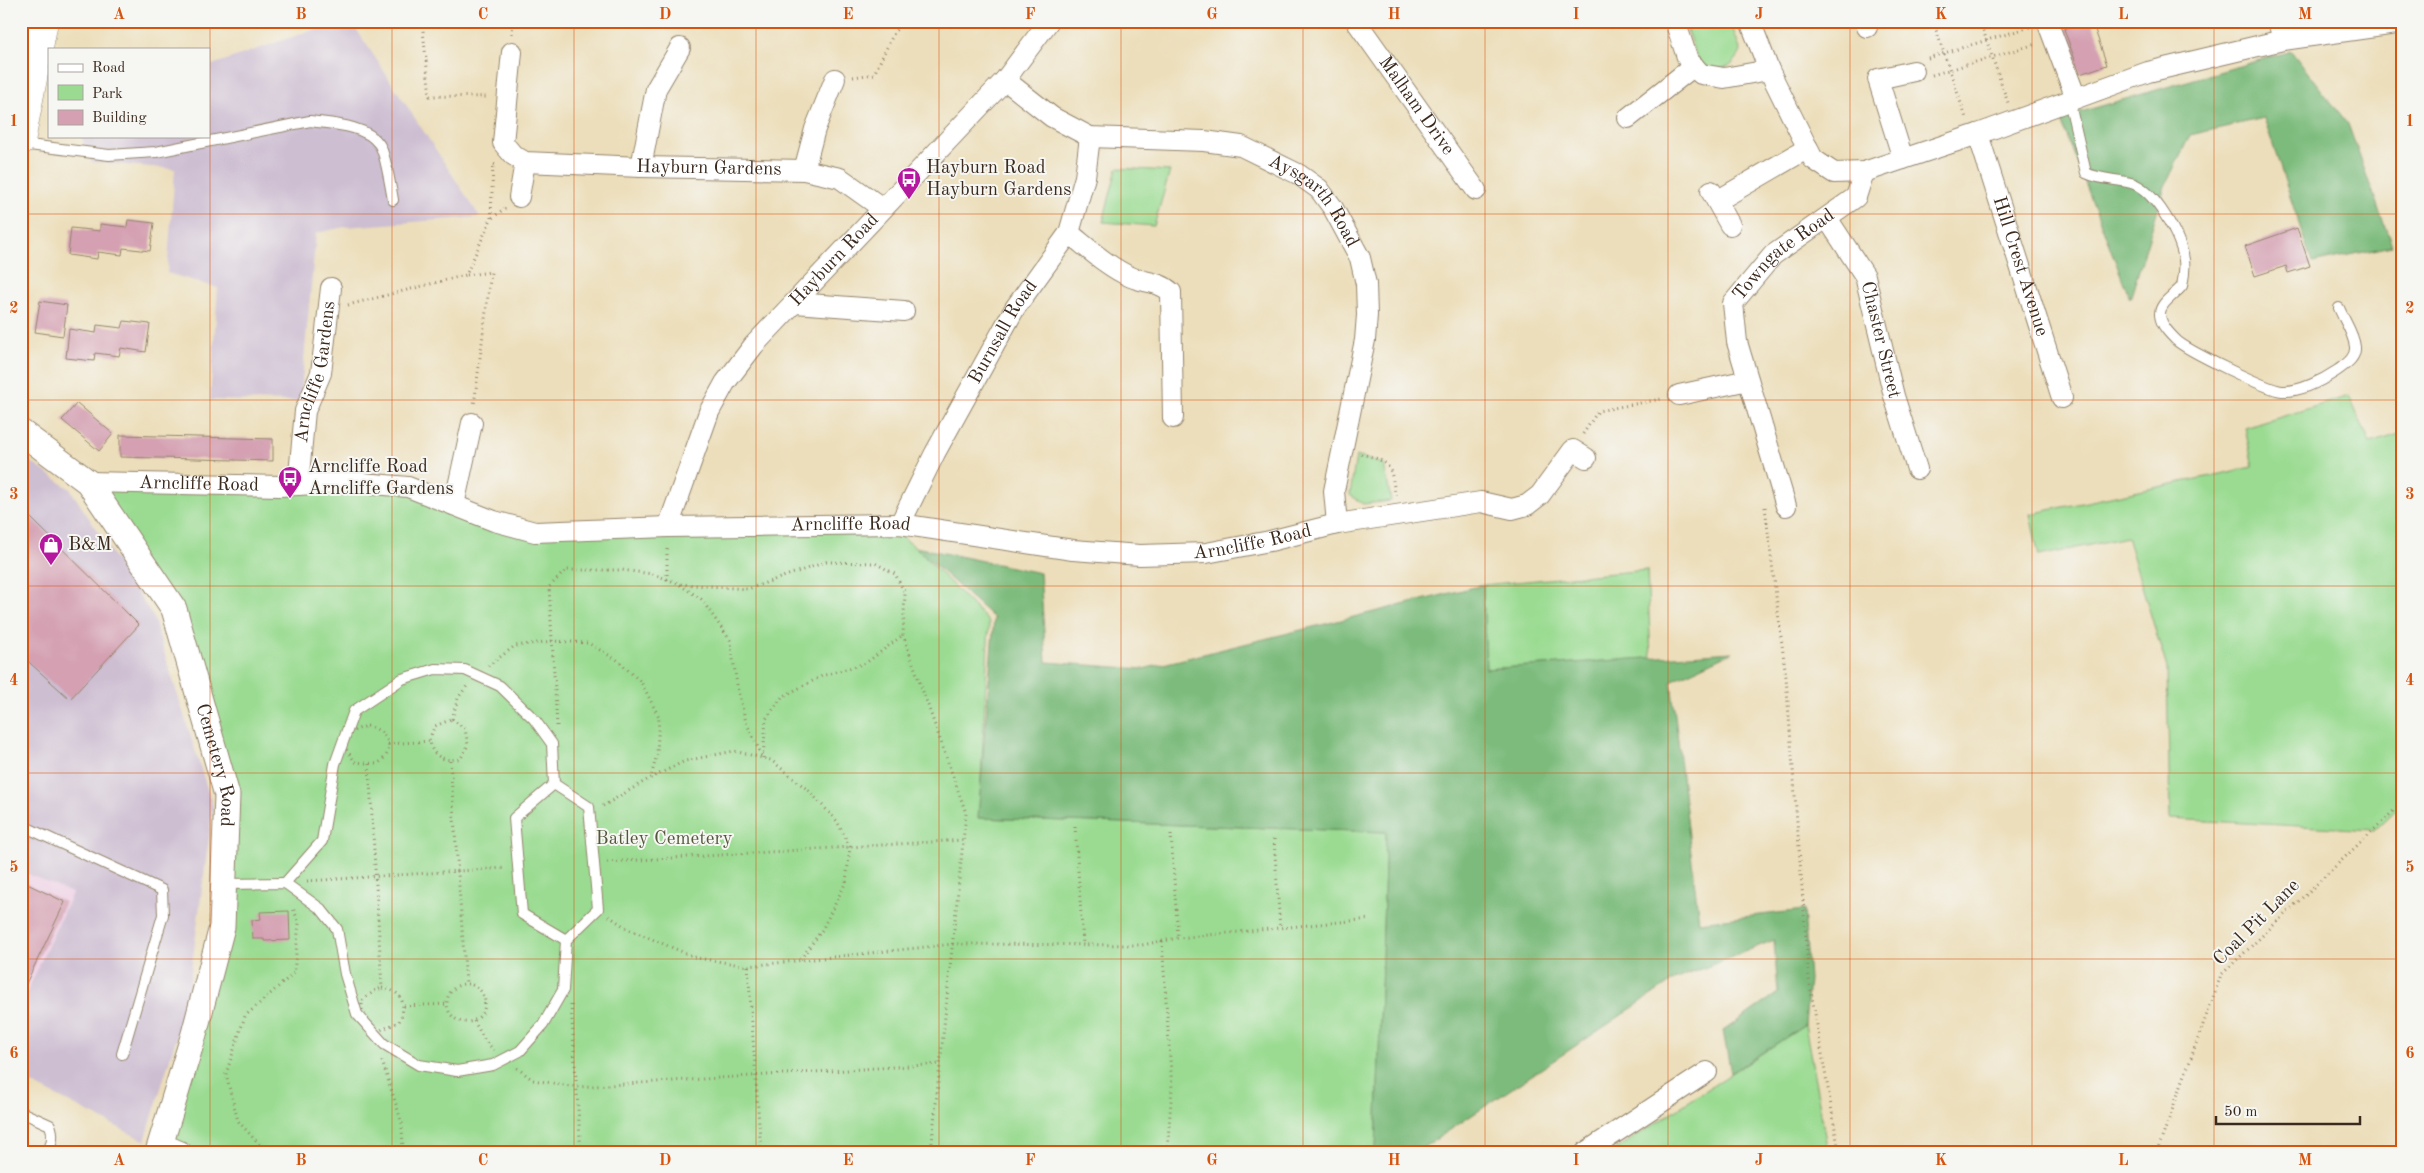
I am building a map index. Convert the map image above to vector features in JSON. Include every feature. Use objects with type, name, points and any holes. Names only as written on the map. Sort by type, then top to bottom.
[{"type":"main road","points":[[21,142],[44,21]]},
{"type":"street","name":"Hayburn Road","points":[[668,527],[710,412],[724,383],[754,345],[795,304],[882,208],[1005,80],[1049,21]]},
{"type":"street","name":"Malham Drive","points":[[1356,21],[1476,190]]},
{"type":"street","points":[[1675,21],[1688,60],[1701,74],[1724,78],[1769,70]]},
{"type":"street","points":[[1750,21],[1769,70],[1813,160],[1834,173],[1864,172],[1975,135],[2148,72],[2280,30],[2403,23]]},
{"type":"street","points":[[2049,27],[2072,99]]},
{"type":"street","points":[[641,167],[656,88],[680,48]]},
{"type":"street","points":[[512,52],[503,143],[524,165],[519,197]]},
{"type":"street","points":[[1628,118],[1694,66]]},
{"type":"street","points":[[1903,159],[1878,79],[1914,71]]},
{"type":"street","points":[[804,170],[815,129],[835,79]]},
{"type":"street","name":"Aysgarth Road","points":[[1005,80],[1052,116],[1090,136],[1204,141],[1241,146],[1298,174],[1319,190],[1351,237],[1360,258],[1366,284],[1365,340],[1334,491],[1337,524]]},
{"type":"street","name":"Hill Crest Avenue","points":[[1975,135],[2062,398]]},
{"type":"street","name":"Burnsall Road","points":[[900,524],[935,453],[1015,308],[1069,233],[1085,177],[1090,136]]},
{"type":"street","points":[[1730,225],[1714,196],[1808,148]]},
{"type":"street","name":"Hayburn Gardens","points":[[524,165],[804,170],[840,178],[882,208]]},
{"type":"street","name":"Towngate Road","points":[[1786,506],[1737,342],[1733,303],[1773,255],[1856,197],[1864,172]]},
{"type":"street","name":"Chaster Street","points":[[1827,218],[1865,276],[1894,396],[1917,469]]},
{"type":"street","points":[[1069,233],[1108,263],[1131,277],[1163,285],[1171,292],[1173,306],[1173,418]]},
{"type":"street","name":"Arncliffe Gardens","points":[[298,485],[305,411],[321,373],[332,288]]},
{"type":"street","points":[[795,304],[904,311]]},
{"type":"street","points":[[1678,395],[1748,380]]},
{"type":"street","points":[[454,504],[472,422]]},
{"type":"street","name":"Cemetery Road","points":[[21,432],[88,482],[174,609],[227,795],[222,927],[167,1149]]},
{"type":"street","name":"Arncliffe Road","points":[[88,482],[298,485],[352,482],[408,487],[494,521],[535,532],[668,527],[900,524],[1073,550],[1140,555],[1206,553],[1270,541],[1337,524],[1481,502],[1512,509],[1527,505],[1540,495],[1579,454]]},
{"type":"street","points":[[1586,1152],[1708,1072]]},
{"type":"lane","points":[[2072,99],[2086,173],[2094,177],[2132,183],[2142,188],[2156,202],[2179,243],[2184,258],[2182,286],[2163,304],[2160,313],[2162,324],[2176,341],[2273,389],[2292,389],[2306,386],[2332,374],[2349,362],[2354,354],[2352,338],[2339,308]]},
{"type":"lane","points":[[21,142],[109,155],[156,152],[310,121],[365,132],[380,144],[393,200]]},
{"type":"lane","points":[[285,883],[322,841],[335,764],[354,711],[402,678],[435,670],[465,670],[500,686],[534,719],[552,744],[554,784]]},
{"type":"lane","points":[[223,884],[285,883],[321,909],[337,929],[345,974],[357,1014],[375,1037],[384,1044],[419,1065],[457,1071],[493,1065],[520,1051],[543,1025],[563,990],[566,940],[598,909],[589,807],[554,784]]},
{"type":"lane","points":[[554,784],[514,818],[522,914],[566,940]]},
{"type":"lane","points":[[21,825],[162,890],[163,915],[122,1054]]},
{"type":"lane","points":[[21,1112],[50,1125],[53,1132],[48,1152]]},
{"type":"path","points":[[422,21],[430,96],[508,97]]},
{"type":"path","points":[[835,79],[874,74],[895,31],[906,21]]},
{"type":"path","points":[[1933,21],[1975,135]]},
{"type":"path","points":[[1980,21],[2014,121]]},
{"type":"path","points":[[2049,27],[1992,57],[1923,78],[1914,71],[1921,60],[1986,40],[2049,27]]},
{"type":"path","points":[[466,275],[491,219],[494,164],[524,165]]},
{"type":"path","points":[[491,219],[519,197]]},
{"type":"path","points":[[329,310],[466,275],[491,272],[472,422]]},
{"type":"path","points":[[1579,454],[1598,411],[1678,395]]},
{"type":"path","points":[[1343,450],[1385,462],[1390,469],[1399,516]]},
{"type":"path","points":[[1764,497],[1786,677],[1809,979],[1839,1152]]},
{"type":"path","points":[[667,580],[668,527]]},
{"type":"path","points":[[557,728],[549,587],[566,570],[621,570],[653,574],[680,584],[748,589],[826,562],[875,563],[895,574],[905,593],[903,635],[966,813],[954,944],[931,1152]]},
{"type":"path","points":[[680,584],[701,599],[730,640],[738,691],[746,722],[763,758]]},
{"type":"path","points":[[763,758],[766,719],[782,697],[822,676],[866,663],[903,635]]},
{"type":"path","points":[[452,719],[458,698],[476,675],[515,646],[552,641],[588,643],[617,660],[641,682],[659,717],[657,754],[650,778]]},
{"type":"path","points":[[452,719],[465,729],[468,746],[461,758],[450,761],[439,757],[433,752],[430,741],[435,726],[452,719]]},
{"type":"path","points":[[367,726],[378,728],[385,735],[388,753],[377,764],[355,762],[350,757],[344,739],[355,730],[367,726]]},
{"type":"path","points":[[388,744],[430,741]]},
{"type":"path","points":[[589,814],[685,760],[734,751],[771,760],[808,790],[838,821],[850,847],[846,882],[822,930],[798,961]]},
{"type":"path","points":[[450,761],[466,984]]},
{"type":"path","points":[[369,764],[382,988]]},
{"type":"path","name":"Coal Pit Lane","points":[[2158,1152],[2221,976],[2403,802]]},
{"type":"path","points":[[1075,826],[1083,944]]},
{"type":"path","points":[[1171,834],[1178,938]]},
{"type":"path","points":[[1274,839],[1280,928]]},
{"type":"path","points":[[594,863],[963,840]]},
{"type":"path","points":[[266,1152],[238,1121],[226,1074],[245,1016],[294,973],[299,923],[285,883],[518,866]]},
{"type":"path","points":[[598,909],[628,929],[697,958],[748,966],[954,944],[1142,945],[1178,938],[1370,919]]},
{"type":"path","points":[[1162,941],[1172,1088],[1167,1152]]},
{"type":"path","points":[[748,966],[761,1152]]},
{"type":"path","points":[[466,984],[479,989],[485,1006],[482,1014],[474,1020],[464,1022],[455,1019],[450,1013],[448,1004],[448,994],[455,987],[466,984]]},
{"type":"path","points":[[382,988],[393,990],[404,1006],[399,1022],[375,1037],[362,1010],[362,1001],[374,990],[382,988]]},
{"type":"path","points":[[570,999],[582,1152]]},
{"type":"path","points":[[404,1006],[448,1004]]},
{"type":"path","points":[[474,1020],[484,1041],[504,1059],[533,1080],[577,1087],[941,1064]]},
{"type":"path","points":[[382,1060],[402,1123],[403,1152]]},
{"type":"shaded area","points":[[338,21],[351,21],[480,217],[345,227],[316,233],[300,401],[210,400],[218,288],[167,273],[175,169],[92,162],[82,138],[210,138],[210,66]]},
{"type":"shaded area","points":[[21,455],[70,489],[153,617],[213,807],[187,1002],[145,1141],[21,1078],[21,1005],[72,893],[21,871]]},
{"type":"shaded area","points":[[21,871],[73,893],[21,1005]]},
{"type":"green space","points":[[1684,21],[1730,21],[1741,51],[1737,58],[1726,67],[1719,69],[1706,66],[1700,62]]},
{"type":"green space","points":[[2291,51],[2348,124],[2392,246],[2312,263],[2264,118],[2190,135],[2165,186],[2130,299],[2060,118]]},
{"type":"green space","points":[[1117,168],[1170,171],[1154,226],[1103,222]]},
{"type":"green space","points":[[2349,396],[2370,443],[2403,433],[2403,802],[2374,830],[2170,819],[2167,668],[2127,537],[2039,556],[2030,514],[2253,467],[2245,428]]},
{"type":"green space","points":[[1356,456],[1384,464],[1391,501],[1363,504],[1350,495]]},
{"type":"green space","name":"Batley Cemetery","points":[[88,482],[408,487],[535,532],[890,527],[915,547],[989,622],[979,818],[1386,832],[1376,1152],[182,1152],[161,1143],[222,927],[227,795],[174,609]]},
{"type":"green space","points":[[915,547],[1040,573],[1046,662],[1143,669],[1483,585],[1486,669],[1733,652],[1671,681],[1699,922],[1804,910],[1809,979],[1805,1025],[1731,1073],[1723,1031],[1778,993],[1774,940],[1674,980],[1417,1152],[1376,1152],[1386,832],[978,818],[994,618]]},
{"type":"green space","points":[[1647,570],[1651,658],[1485,669],[1483,585]]},
{"type":"green space","points":[[1805,1025],[1828,1152],[1612,1152]]},
{"type":"building","points":[[2092,21],[2107,65],[2080,74],[2064,29]]},
{"type":"building","points":[[128,220],[154,223],[150,251],[123,248],[122,255],[98,252],[97,259],[68,255],[71,228],[100,231],[100,224],[127,227]]},
{"type":"building","points":[[2297,228],[2310,266],[2288,273],[2286,266],[2255,276],[2245,246]]},
{"type":"building","points":[[40,301],[67,305],[63,336],[35,332]]},
{"type":"building","points":[[124,321],[150,324],[146,352],[121,348],[119,356],[95,353],[94,361],[66,358],[69,329],[96,333],[97,325],[122,328]]},
{"type":"building","points":[[77,403],[113,434],[99,451],[62,420]]},
{"type":"building","points":[[120,435],[273,439],[273,461],[120,457]]},
{"type":"building","name":"B&M","points":[[21,508],[139,625],[70,699],[21,655]]},
{"type":"building","points":[[21,881],[65,902],[21,994]]},
{"type":"building","points":[[289,911],[290,940],[264,941],[264,939],[253,939],[252,920],[261,919],[260,912]]},
{"type":"place","name":"Hayburn Road Hayburn Gardens","points":[[909,200]]},
{"type":"place","name":"Arncliffe Road Arncliffe Gardens","points":[[290,499]]},
{"type":"place","name":"B&M","points":[[51,566]]}]
